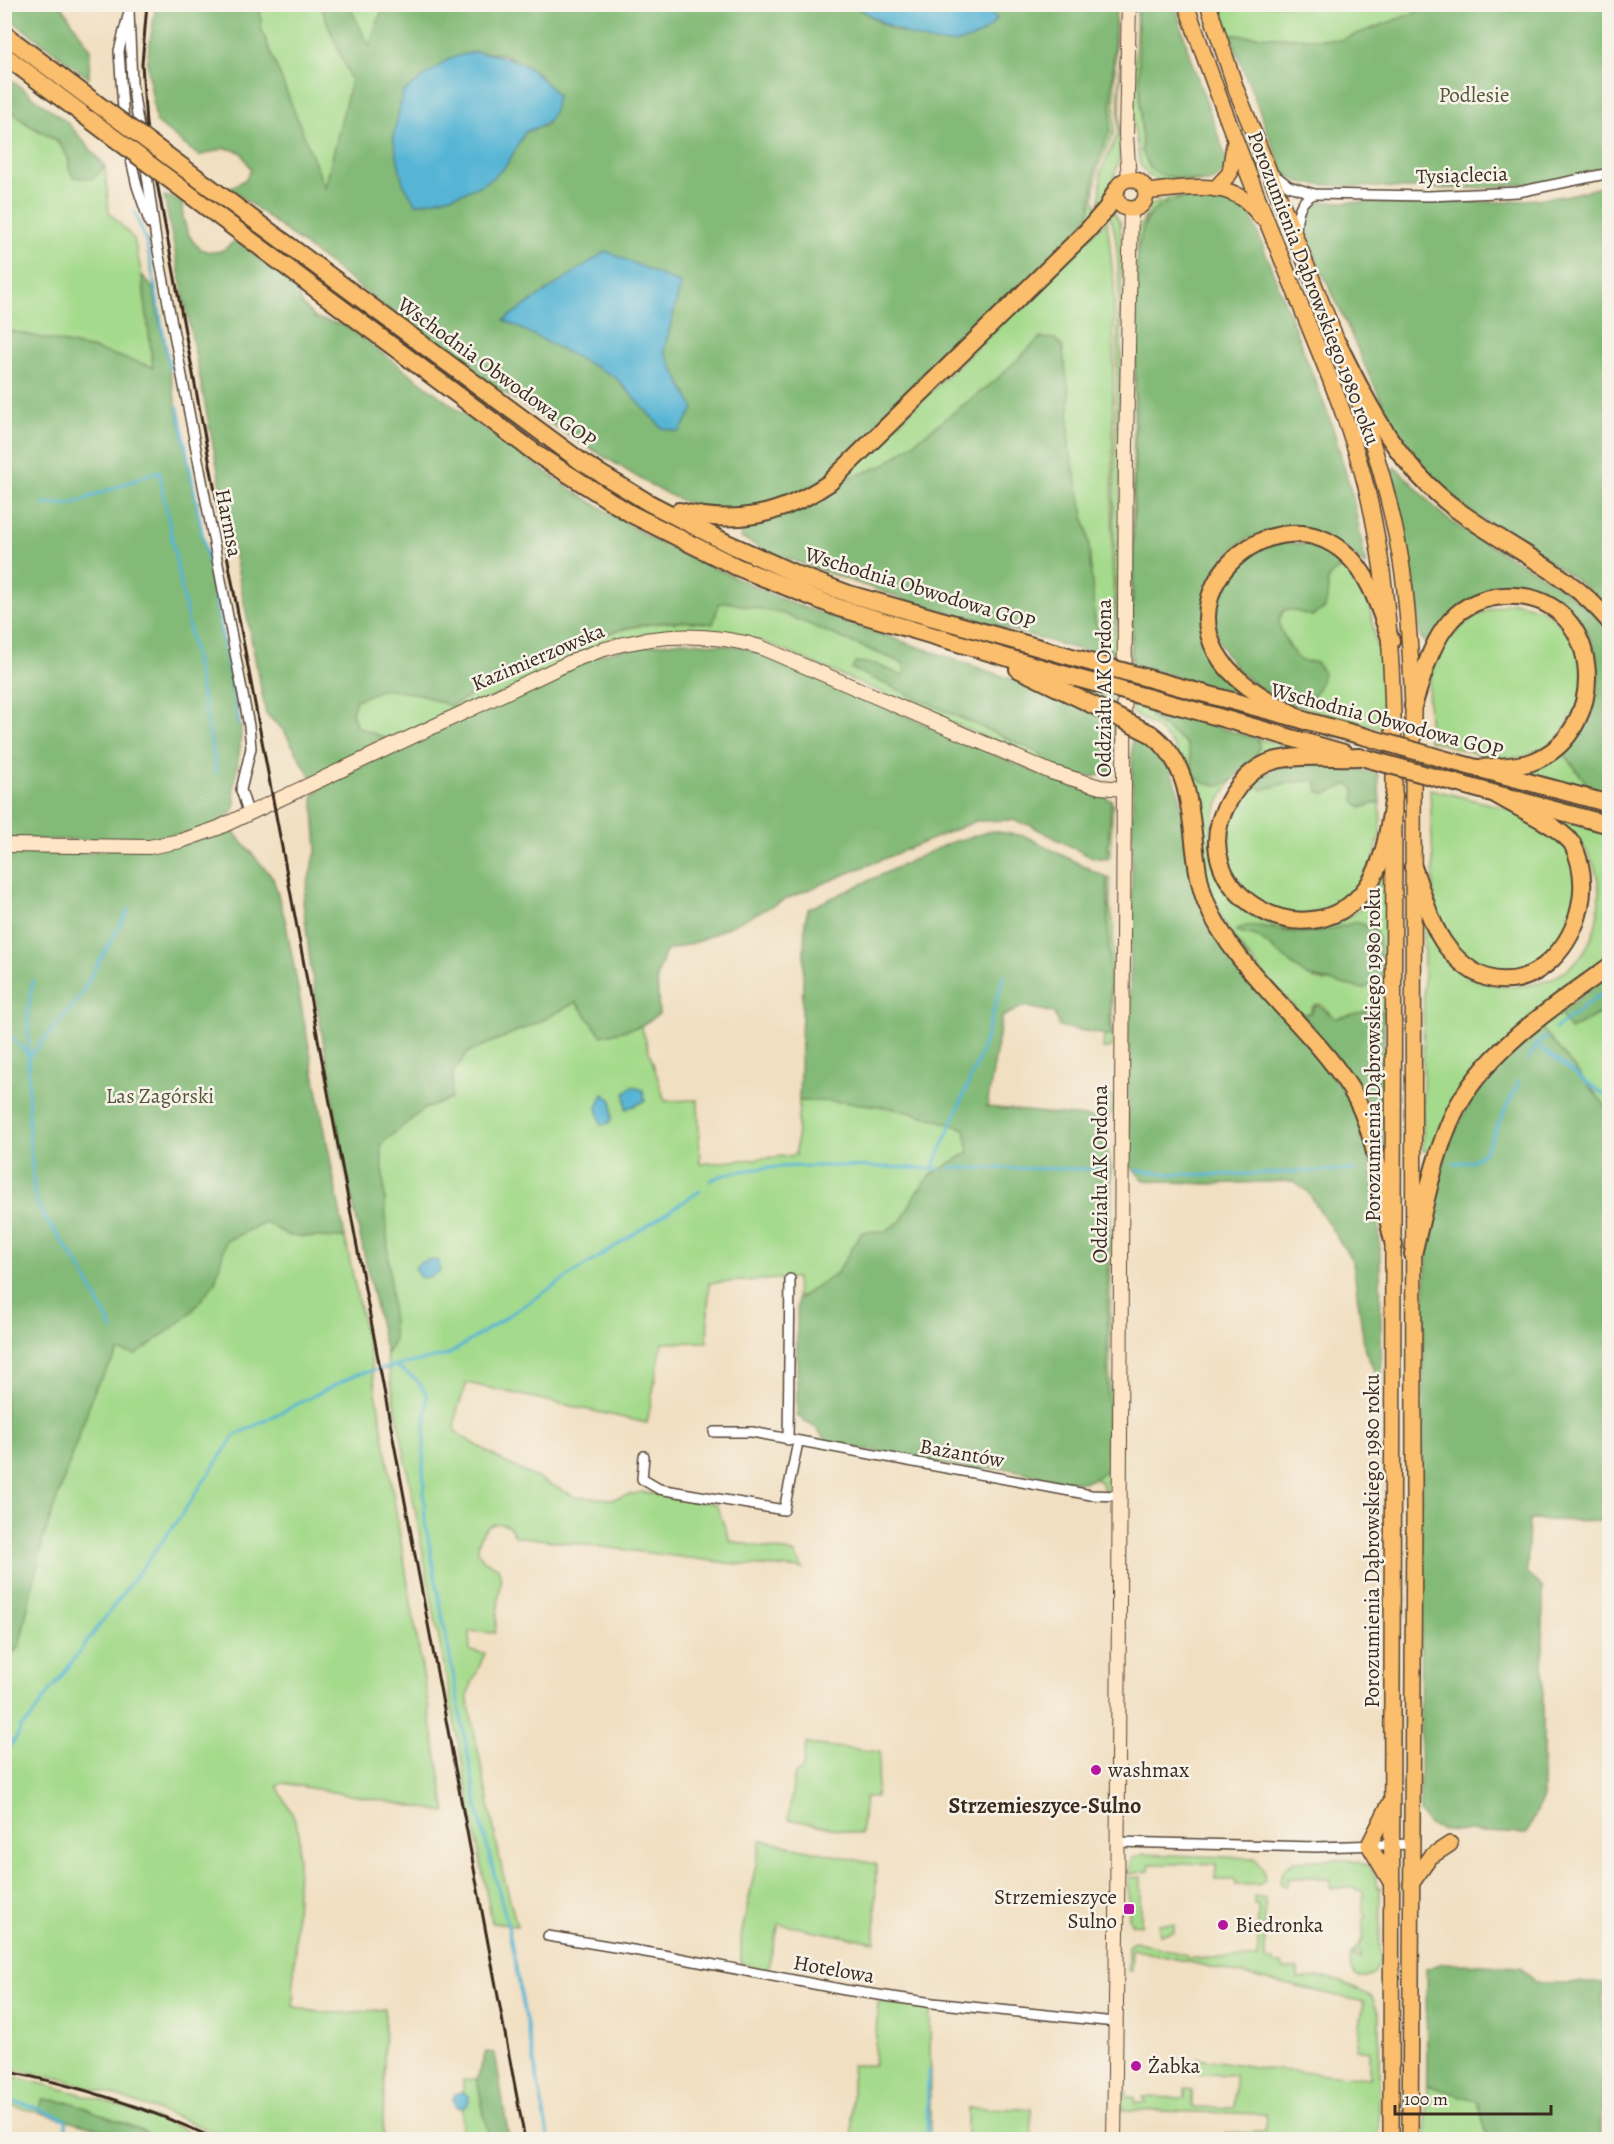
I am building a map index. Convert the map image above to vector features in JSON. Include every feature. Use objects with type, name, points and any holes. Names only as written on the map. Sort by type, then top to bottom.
[{"type":"highway","name":"Wschodnia Obwodowa GOP","points":[[4,34],[583,463],[649,504],[725,542],[796,574],[849,594],[1610,804]]},
{"type":"highway","name":"Wschodnia Obwodowa GOP","points":[[4,56],[538,455],[631,514],[737,567],[838,608],[1000,657],[1610,825]]},
{"type":"highway","points":[[649,504],[706,518],[748,518],[793,505],[817,491],[856,458],[1087,231],[1107,208],[1116,191]]},
{"type":"highway","points":[[1338,344],[1378,424],[1418,475],[1456,509],[1578,588],[1610,622]]},
{"type":"highway","points":[[1305,721],[1256,693],[1235,675],[1215,650],[1209,628],[1210,601],[1215,582],[1234,558],[1260,539],[1277,535],[1301,535],[1334,545],[1345,553],[1365,577],[1391,641]]},
{"type":"highway","points":[[1413,706],[1438,637],[1457,613],[1478,602],[1500,596],[1534,599],[1559,611],[1569,620],[1583,640],[1592,670],[1590,702],[1580,725],[1571,736],[1545,756],[1514,765],[1478,768]]},
{"type":"highway","points":[[1000,657],[1028,676],[1151,734],[1166,746],[1176,763],[1191,811],[1202,888],[1217,925],[1261,983],[1322,1048],[1358,1101],[1371,1139],[1394,1245]]},
{"type":"highway","points":[[1362,758],[1274,761],[1259,767],[1235,790],[1221,817],[1217,844],[1223,869],[1244,898],[1268,916],[1281,919],[1308,920],[1331,915],[1346,907],[1364,890],[1379,864],[1394,796]]},
{"type":"highway","points":[[1413,867],[1441,939],[1454,956],[1470,967],[1490,976],[1513,979],[1542,974],[1562,962],[1576,947],[1587,927],[1591,903],[1586,867],[1579,853],[1562,834],[1495,794]]},
{"type":"highway","points":[[1413,1254],[1442,1143],[1462,1100],[1484,1070],[1523,1032],[1610,966]]},
{"type":"main road","name":"Porozumienia Dąbrowskiego 1980 roku","points":[[1186,4],[1234,141],[1337,396],[1366,489],[1385,584],[1391,641],[1394,796],[1391,2139]]},
{"type":"main road","name":"Porozumienia Dąbrowskiego 1980 roku","points":[[1208,4],[1236,89],[1338,344],[1376,454],[1392,516],[1409,626],[1413,706],[1410,2139]]},
{"type":"main road","points":[[1215,189],[1230,173],[1234,141]]},
{"type":"main road","points":[[1129,179],[1139,182],[1146,192],[1142,205],[1131,209],[1119,203],[1116,191],[1129,179]]},
{"type":"main road","points":[[1146,192],[1215,189],[1240,196],[1267,223]]},
{"type":"main road","points":[[1392,1884],[1369,1845],[1393,1797]]},
{"type":"main road","points":[[1411,1884],[1431,1857],[1450,1844]]},
{"type":"street","points":[[1129,4],[1126,149],[1129,179]]},
{"type":"street","name":"Harmsa","points":[[130,8],[119,51],[122,110],[137,186],[156,240]]},
{"type":"street","name":"Harmsa","points":[[130,8],[134,103],[156,240],[249,726],[250,748],[241,790],[248,812]]},
{"type":"street","name":"Tysiąclecia","points":[[1268,169],[1289,186],[1314,194],[1493,194],[1560,186],[1610,174]]},
{"type":"street","points":[[1296,238],[1299,208],[1302,202],[1314,194]]},
{"type":"street","name":"Oddziału AK Ordona","points":[[1114,2139],[1124,789],[1131,209]]},
{"type":"street","name":"Kazimierzowska","points":[[4,845],[149,847],[182,841],[218,828],[579,657],[630,643],[687,635],[733,639],[760,647],[1051,772],[1100,788],[1124,789]]},
{"type":"street","points":[[788,1440],[790,1279]]},
{"type":"street","name":"Bażantów","points":[[714,1432],[752,1432],[1084,1494],[1119,1496]]},
{"type":"street","points":[[645,1456],[642,1479],[659,1489],[784,1510],[798,1442]]},
{"type":"street","points":[[1117,1842],[1309,1847],[1412,1844]]},
{"type":"street","name":"Hotelowa","points":[[548,1936],[663,1955],[845,1990],[933,2003],[1115,2022]]},
{"type":"green space","points":[[1137,4],[1142,151],[1168,177],[1207,182],[1163,182],[1148,176],[1140,164],[1133,120]]},
{"type":"green space","points":[[4,5],[61,5],[90,49],[89,78],[5,15]]},
{"type":"green space","points":[[156,5],[260,5],[261,28],[325,188],[351,80],[320,5],[349,5],[369,46],[384,5],[853,5],[893,30],[917,36],[997,19],[986,5],[1116,5],[1110,130],[1095,168],[1088,217],[1076,232],[824,479],[780,502],[765,507],[733,511],[717,511],[700,507],[672,496],[548,422],[409,325],[230,188],[246,179],[251,169],[241,152],[225,148],[199,156],[156,122],[147,61]],"holes":[[[474,52],[504,54],[541,75],[547,125],[525,132],[505,166]],[[681,284],[664,351],[694,409],[662,428],[615,377]]]},
{"type":"green space","points":[[260,5],[320,5],[351,80],[325,190],[261,28]]},
{"type":"green space","points":[[349,5],[384,5],[369,47]]},
{"type":"green space","points":[[1116,5],[1114,132],[1098,168],[1094,199],[1099,212],[1076,232],[1088,217],[1095,168],[1110,130]]},
{"type":"green space","points":[[1122,5],[1119,160],[1109,194],[1100,205],[1101,171],[1118,134]]},
{"type":"green space","points":[[1137,5],[1175,5],[1191,60],[1227,160],[1221,174],[1212,181],[1159,175],[1150,169],[1142,151]]},
{"type":"green space","points":[[1220,5],[1436,5],[1341,40],[1230,35]]},
{"type":"green space","name":"Podlesie","points":[[1436,5],[1609,5],[1609,166],[1534,183],[1458,188],[1304,184],[1284,174],[1230,35],[1341,40]]},
{"type":"green space","points":[[4,75],[67,122],[105,166],[93,179],[73,177],[69,168],[69,159],[57,140],[29,125],[5,106]]},
{"type":"green space","points":[[4,106],[61,146],[68,159],[69,168],[93,179],[105,166],[109,212],[134,239],[142,275],[153,367],[94,349],[5,330]]},
{"type":"green space","points":[[1609,185],[1609,610],[1564,571],[1480,518],[1453,498],[1412,452],[1381,400],[1368,372],[1313,252],[1304,217],[1308,208],[1320,202],[1506,202],[1565,196]]},
{"type":"green space","points":[[164,196],[183,201],[183,218],[186,228],[195,244],[202,249],[210,252],[220,251],[236,240],[297,289],[302,304],[315,318],[346,326],[564,485],[655,541],[791,603],[1025,684],[1115,722],[1112,769],[1093,776],[1073,774],[1063,770],[1037,752],[852,669],[856,662],[876,664],[903,676],[906,673],[903,663],[784,614],[727,602],[719,604],[713,624],[678,622],[644,625],[610,633],[576,644],[450,706],[420,694],[383,689],[356,700],[352,712],[356,726],[389,740],[311,777],[284,731],[266,714]]},
{"type":"green space","points":[[1200,196],[1177,199],[1145,219],[1137,255],[1132,664],[1130,664],[1137,232],[1151,205],[1174,197]]},
{"type":"green space","points":[[1200,196],[1230,198],[1250,213],[1331,422],[1353,498],[1365,559],[1365,566],[1353,554],[1265,532],[1244,541],[1228,553],[1217,567],[1203,632],[1250,698],[1132,664],[1137,256],[1144,228],[1154,211],[1171,201]]},
{"type":"green space","points":[[1113,211],[1120,222],[1122,258],[1119,635],[1114,567],[1118,260],[1113,224],[1108,214]]},
{"type":"green space","points":[[1107,220],[1114,284],[1112,559],[1117,660],[1095,623],[1088,534],[1069,446],[1069,393],[1062,346],[1040,338],[995,381],[883,466],[839,481]]},
{"type":"green space","points":[[142,275],[153,288],[241,727],[234,786],[235,806],[232,812],[216,824],[191,832],[160,837],[89,840],[5,839],[5,330],[94,349],[153,367]]},
{"type":"green space","points":[[1040,338],[1055,339],[1062,346],[1069,393],[1069,446],[1088,534],[1095,623],[1116,660],[915,603],[769,552],[741,538],[743,525],[839,481],[883,466],[995,381]]},
{"type":"green space","points":[[1394,467],[1444,516],[1573,596],[1609,632],[1609,795],[1591,789],[1563,752],[1580,734],[1591,714],[1597,692],[1598,670],[1594,648],[1584,628],[1569,611],[1533,590],[1516,587],[1504,588],[1479,603],[1429,641],[1424,642],[1421,638],[1417,602],[1392,470]]},
{"type":"green space","points":[[1278,542],[1299,543],[1315,547],[1348,565],[1329,578],[1325,608],[1312,616],[1284,610],[1279,619],[1283,635],[1298,659],[1316,663],[1323,671],[1316,692],[1300,707],[1257,686],[1239,671],[1225,653],[1217,633],[1215,612],[1220,590],[1235,567],[1250,555]]},
{"type":"green space","points":[[1348,565],[1369,598],[1375,641],[1380,654],[1383,729],[1300,707],[1311,699],[1310,661],[1303,662],[1295,655],[1278,625],[1283,610],[1292,610],[1312,616],[1328,589],[1327,577],[1333,571]]},
{"type":"green space","points":[[727,602],[784,614],[904,664],[906,673],[904,676],[856,662],[853,669],[1037,752],[1048,764],[764,642],[704,630],[645,634],[389,740],[356,726],[352,712],[356,700],[383,689],[420,694],[450,706],[544,659],[610,633],[644,625],[678,622],[713,624],[719,604]]},
{"type":"green space","points":[[1514,602],[1542,609],[1575,637],[1586,692],[1557,741],[1524,757],[1495,759],[1429,740],[1429,684],[1439,654],[1458,630],[1471,620],[1484,612]]},
{"type":"green space","points":[[683,641],[742,647],[781,661],[1053,780],[1111,800],[1107,859],[1091,857],[1030,825],[1012,820],[976,821],[795,895],[699,941],[666,951],[657,976],[659,1014],[641,1026],[602,1036],[576,1002],[539,1022],[468,1052],[453,1072],[451,1099],[424,1109],[381,1144],[394,1342],[386,1354],[344,1163],[311,970],[303,901],[317,848],[313,797],[323,785],[597,656],[623,649]]},
{"type":"green space","points":[[1064,683],[1116,698],[1116,706]]},
{"type":"green space","points":[[1132,703],[1152,708],[1150,717],[1187,744],[1195,776],[1226,771],[1246,764],[1254,758],[1258,750],[1258,739],[1303,750],[1250,765],[1241,771],[1230,784],[1221,799],[1212,825],[1211,850],[1217,873],[1229,893],[1246,910],[1267,922],[1291,928],[1318,927],[1340,921],[1360,909],[1373,893],[1388,862],[1384,1022],[1382,1011],[1372,1010],[1335,1018],[1320,1004],[1313,1006],[1309,1015],[1301,1014],[1263,974],[1230,934],[1214,902],[1205,873],[1195,799],[1174,746],[1157,728],[1132,713]],"holes":[[[1356,922],[1326,982],[1307,976],[1257,936],[1236,931],[1244,927],[1262,926],[1310,932],[1333,929]]]},
{"type":"green space","points":[[1152,708],[1258,739],[1259,748],[1255,757],[1232,780],[1220,786],[1203,783],[1195,776],[1187,744],[1150,716]]},
{"type":"green space","points":[[1132,732],[1153,744],[1170,769],[1180,797],[1195,883],[1293,1024],[1351,1101],[1365,1136],[1379,1213],[1382,1385],[1365,1351],[1353,1262],[1308,1192],[1293,1181],[1206,1184],[1144,1180],[1128,1164]]},
{"type":"green space","points":[[1563,752],[1591,789],[1522,774],[1521,771],[1543,766]]},
{"type":"green space","points":[[1284,765],[1341,765],[1378,774],[1380,802],[1360,806],[1354,801],[1355,790],[1349,784],[1325,794],[1318,791],[1317,782],[1313,780],[1286,783],[1262,790],[1253,780]]},
{"type":"green space","points":[[1253,780],[1262,790],[1286,783],[1313,780],[1317,782],[1317,788],[1325,794],[1349,784],[1355,790],[1354,801],[1362,808],[1380,802],[1381,829],[1373,864],[1350,897],[1329,909],[1297,916],[1259,906],[1227,866],[1223,840],[1234,804]]},
{"type":"green space","points":[[1430,789],[1506,808],[1534,822],[1573,852],[1585,914],[1571,946],[1550,964],[1499,973],[1475,964],[1455,949],[1435,912]]},
{"type":"green space","points":[[1111,800],[1113,804],[1110,857],[1107,859]]},
{"type":"green space","points":[[1544,815],[1609,834],[1609,957],[1530,1017],[1432,1150],[1423,1151],[1424,917],[1439,950],[1455,968],[1472,978],[1490,984],[1530,985],[1548,980],[1565,971],[1579,958],[1592,935],[1597,919],[1599,893],[1598,879],[1593,864],[1577,839]]},
{"type":"green space","name":"Las Zagórski","points":[[230,828],[273,878],[285,919],[345,1238],[289,1236],[265,1222],[226,1241],[215,1283],[188,1316],[136,1355],[119,1351],[96,1386],[43,1539],[19,1647],[5,1660],[5,852],[86,853]]},
{"type":"green space","points":[[991,831],[1025,836],[1107,878],[1111,1036],[1059,1026],[1054,1013],[1024,1006],[1002,1017],[987,1107],[1106,1119],[1101,1129],[1101,1136],[1108,1168],[1107,1469],[1094,1479],[1083,1482],[1060,1481],[1006,1468],[975,1470],[829,1443],[814,1426],[797,1416],[797,1300],[837,1273],[862,1232],[886,1231],[902,1220],[916,1193],[931,1175],[969,1152],[965,1129],[923,1116],[863,1104],[799,1101],[805,922],[808,909],[949,843]]},
{"type":"green space","points":[[1107,878],[1110,879],[1110,907],[1113,923],[1112,1047],[1103,1049],[1104,1034],[1111,1036]]},
{"type":"green space","points":[[1356,922],[1374,928],[1378,938],[1383,972],[1377,982],[1363,989],[1307,976],[1257,936],[1236,931],[1247,926],[1254,926],[1307,933]]},
{"type":"green space","points":[[1609,974],[1609,1008],[1570,1030],[1560,1013]]},
{"type":"green space","points":[[576,1002],[602,1036],[641,1026],[665,1101],[698,1100],[700,1164],[796,1155],[799,1101],[863,1104],[903,1111],[943,1122],[965,1129],[969,1152],[931,1175],[916,1193],[902,1220],[886,1231],[862,1232],[837,1273],[797,1299],[796,1278],[709,1283],[707,1342],[662,1343],[647,1423],[467,1383],[457,1411],[455,1432],[506,1463],[576,1497],[612,1499],[642,1492],[716,1504],[730,1541],[794,1553],[803,1569],[736,1564],[515,1536],[511,1529],[499,1523],[493,1524],[482,1534],[478,1552],[484,1561],[498,1567],[501,1580],[495,1633],[469,1631],[470,1651],[485,1653],[467,1695],[502,1870],[517,1926],[492,1923],[386,1355],[394,1342],[381,1144],[424,1109],[451,1099],[453,1072],[468,1052],[539,1022]]},
{"type":"green space","points":[[1316,1004],[1335,1018],[1377,1009],[1382,1010],[1384,1022],[1384,1164],[1374,1119],[1365,1097],[1302,1014],[1311,1013]]},
{"type":"green space","points":[[1609,1008],[1609,1110],[1540,1026],[1560,1013],[1570,1030]]},
{"type":"green space","points":[[1540,1026],[1609,1110],[1609,1521],[1529,1520],[1527,1573],[1543,1588],[1543,1797],[1527,1834],[1442,1830],[1429,1825],[1420,1813],[1424,1305],[1431,1215],[1445,1157],[1461,1119],[1496,1069]]},
{"type":"green space","points":[[1107,1096],[1112,1096],[1112,1110],[1104,1126],[1111,1167],[1110,1430],[1107,1455],[1108,1168],[1101,1141],[1101,1126],[1107,1117]]},
{"type":"green space","points":[[265,1222],[289,1236],[345,1238],[370,1356],[446,1812],[283,1783],[277,1786],[293,1815],[299,1832],[293,2006],[327,2013],[385,2009],[383,2139],[230,2139],[114,2095],[58,2078],[5,2068],[5,1660],[19,1647],[43,1539],[96,1386],[119,1351],[215,1283],[225,1241]]},
{"type":"green space","points":[[1107,1469],[1107,1492],[1105,1492],[1101,1482],[1094,1479]]},
{"type":"green space","points":[[806,1744],[880,1752],[876,1797],[865,1797],[861,1834],[788,1819],[795,1773],[802,1771]]},
{"type":"green space","points":[[761,1840],[876,1864],[875,1942],[779,1924],[767,1971],[741,1963],[741,1937]]},
{"type":"green space","points":[[1142,1854],[1255,1858],[1263,1868],[1265,1880],[1259,1885],[1236,1885],[1235,1880],[1216,1880],[1216,1864],[1150,1864],[1149,1871],[1128,1874],[1131,1859]]},
{"type":"green space","points":[[1332,1859],[1358,1862],[1368,1867],[1375,1875],[1377,1887],[1380,1887],[1380,1960],[1376,1971],[1371,1975],[1358,1977],[1350,1966],[1352,1956],[1361,1958],[1360,1952],[1352,1955],[1363,1938],[1363,1918],[1367,1917],[1367,1914],[1363,1913],[1363,1892],[1355,1888],[1330,1888],[1330,1879],[1318,1879],[1317,1877],[1287,1879],[1287,1886],[1283,1886],[1280,1882],[1282,1871],[1294,1861]]},
{"type":"green space","points":[[1141,1877],[1141,1925],[1132,1924],[1129,1918],[1128,1878]]},
{"type":"green space","points":[[1254,1897],[1265,1899],[1265,1960],[1274,1960],[1274,1964],[1282,1964],[1283,1969],[1298,1969],[1298,1979],[1329,1978],[1372,1997],[1379,2013],[1379,2139],[1347,2139],[1346,2137],[1225,2139],[1225,2133],[1265,2131],[1266,2114],[1122,2110],[1122,2094],[1127,2091],[1127,2097],[1135,2097],[1135,2103],[1146,2103],[1143,2097],[1185,2098],[1185,2088],[1192,2090],[1192,2107],[1234,2108],[1235,2075],[1198,2074],[1198,2058],[1267,2069],[1370,2078],[1370,2051],[1356,2049],[1364,2002],[1132,1949],[1131,1970],[1128,1970],[1128,1946],[1135,1941],[1186,1955],[1187,1958],[1258,1958],[1258,1905],[1254,1905]]},
{"type":"green space","points":[[1158,1924],[1174,1924],[1174,1932],[1160,1934]]},
{"type":"green space","points":[[1443,1963],[1520,1967],[1537,1983],[1603,1983],[1601,2139],[1488,2139],[1478,2101],[1427,2085],[1426,1969]]},
{"type":"green space","points":[[878,2002],[930,2008],[930,2139],[852,2139],[852,2065],[874,2065]]},
{"type":"green space","points":[[486,2052],[495,2053],[509,2139],[489,2139],[477,2079]]},
{"type":"green space","points":[[4,2075],[107,2102],[207,2139],[163,2139],[73,2103],[43,2099],[38,2112],[5,2105]]},
{"type":"green space","points":[[477,2079],[489,2139],[461,2140],[463,2080]]},
{"type":"green space","points":[[1427,2085],[1478,2101],[1488,2139],[1426,2140]]},
{"type":"green space","points":[[43,2099],[73,2103],[163,2139],[137,2139],[38,2112]]},
{"type":"green space","points":[[967,2108],[1031,2109],[1032,2139],[967,2139]]},
{"type":"water","points":[[853,5],[986,5],[997,19],[981,34],[964,41],[945,43],[906,34]]},
{"type":"water","points":[[474,52],[511,59],[539,76],[557,95],[552,116],[540,126],[525,132],[506,165],[488,181],[465,192],[416,204],[403,183],[393,138],[403,92],[450,58]]},
{"type":"water","points":[[606,251],[681,284],[664,351],[694,409],[679,432],[662,428],[615,377],[504,320]]},
{"type":"water","points":[[632,1086],[643,1090],[645,1101],[626,1109],[625,1094]]},
{"type":"water","points":[[603,1094],[612,1100],[612,1118],[609,1123],[601,1125],[597,1107]]},
{"type":"water","points":[[428,1260],[439,1261],[440,1271],[430,1277],[419,1277],[415,1268],[419,1263]]},
{"type":"water","points":[[461,2092],[467,2094],[469,2100],[467,2106],[461,2108],[455,2106],[453,2100],[455,2094]]},
{"type":"waterway","points":[[135,213],[147,244],[170,369]]},
{"type":"waterway","points":[[178,407],[239,724]]},
{"type":"waterway","points":[[43,504],[72,504],[159,471],[217,773]]},
{"type":"waterway","points":[[31,1055],[77,1001],[129,909]]},
{"type":"waterway","points":[[933,1168],[980,1056],[1004,975]]},
{"type":"waterway","points":[[33,980],[28,1011],[29,1135],[35,1197],[42,1214],[79,1265],[113,1330]]},
{"type":"waterway","points":[[1555,1029],[1610,987]]},
{"type":"waterway","points":[[4,1029],[28,1055]]},
{"type":"waterway","points":[[1536,1045],[1546,1037]]},
{"type":"waterway","points":[[1528,1060],[1536,1045],[1610,1099]]},
{"type":"waterway","points":[[1453,1163],[1471,1162],[1486,1150],[1519,1081]]},
{"type":"waterway","points":[[710,1181],[728,1174],[754,1169],[786,1167],[856,1166],[940,1169]]},
{"type":"waterway","points":[[950,1168],[1108,1169]]},
{"type":"waterway","points":[[1137,1170],[1192,1175],[1356,1170]]},
{"type":"waterway","points":[[54,1686],[178,1520],[234,1436],[357,1374],[448,1355],[700,1191]]},
{"type":"waterway","points":[[394,1365],[416,1379],[427,1395],[423,1465],[425,1521],[479,1816],[508,1926],[549,2140]]},
{"type":"waterway","points":[[4,1582],[9,1576]]},
{"type":"waterway","points":[[4,1753],[19,1734],[20,1727],[29,1721],[51,1689]]},
{"type":"waterway","points":[[927,2140],[928,2070]]},
{"type":"waterway","points":[[4,2101],[25,2104],[66,2119],[66,2140]]},
{"type":"railway","points":[[147,4],[142,64],[146,124],[525,2140]]},
{"type":"railway","points":[[4,2071],[59,2083],[113,2099],[218,2140]]},
{"type":"place","name":"washmax","points":[[1096,1770]]},
{"type":"place","name":"Strzemieszyce Sulno","points":[[1129,1909]]},
{"type":"place","name":"Biedronka","points":[[1223,1925]]},
{"type":"place","name":"Żabka","points":[[1136,2066]]},
{"type":"district","name":"Strzemieszyce-Sulno","points":[[1045,1806]]}]
